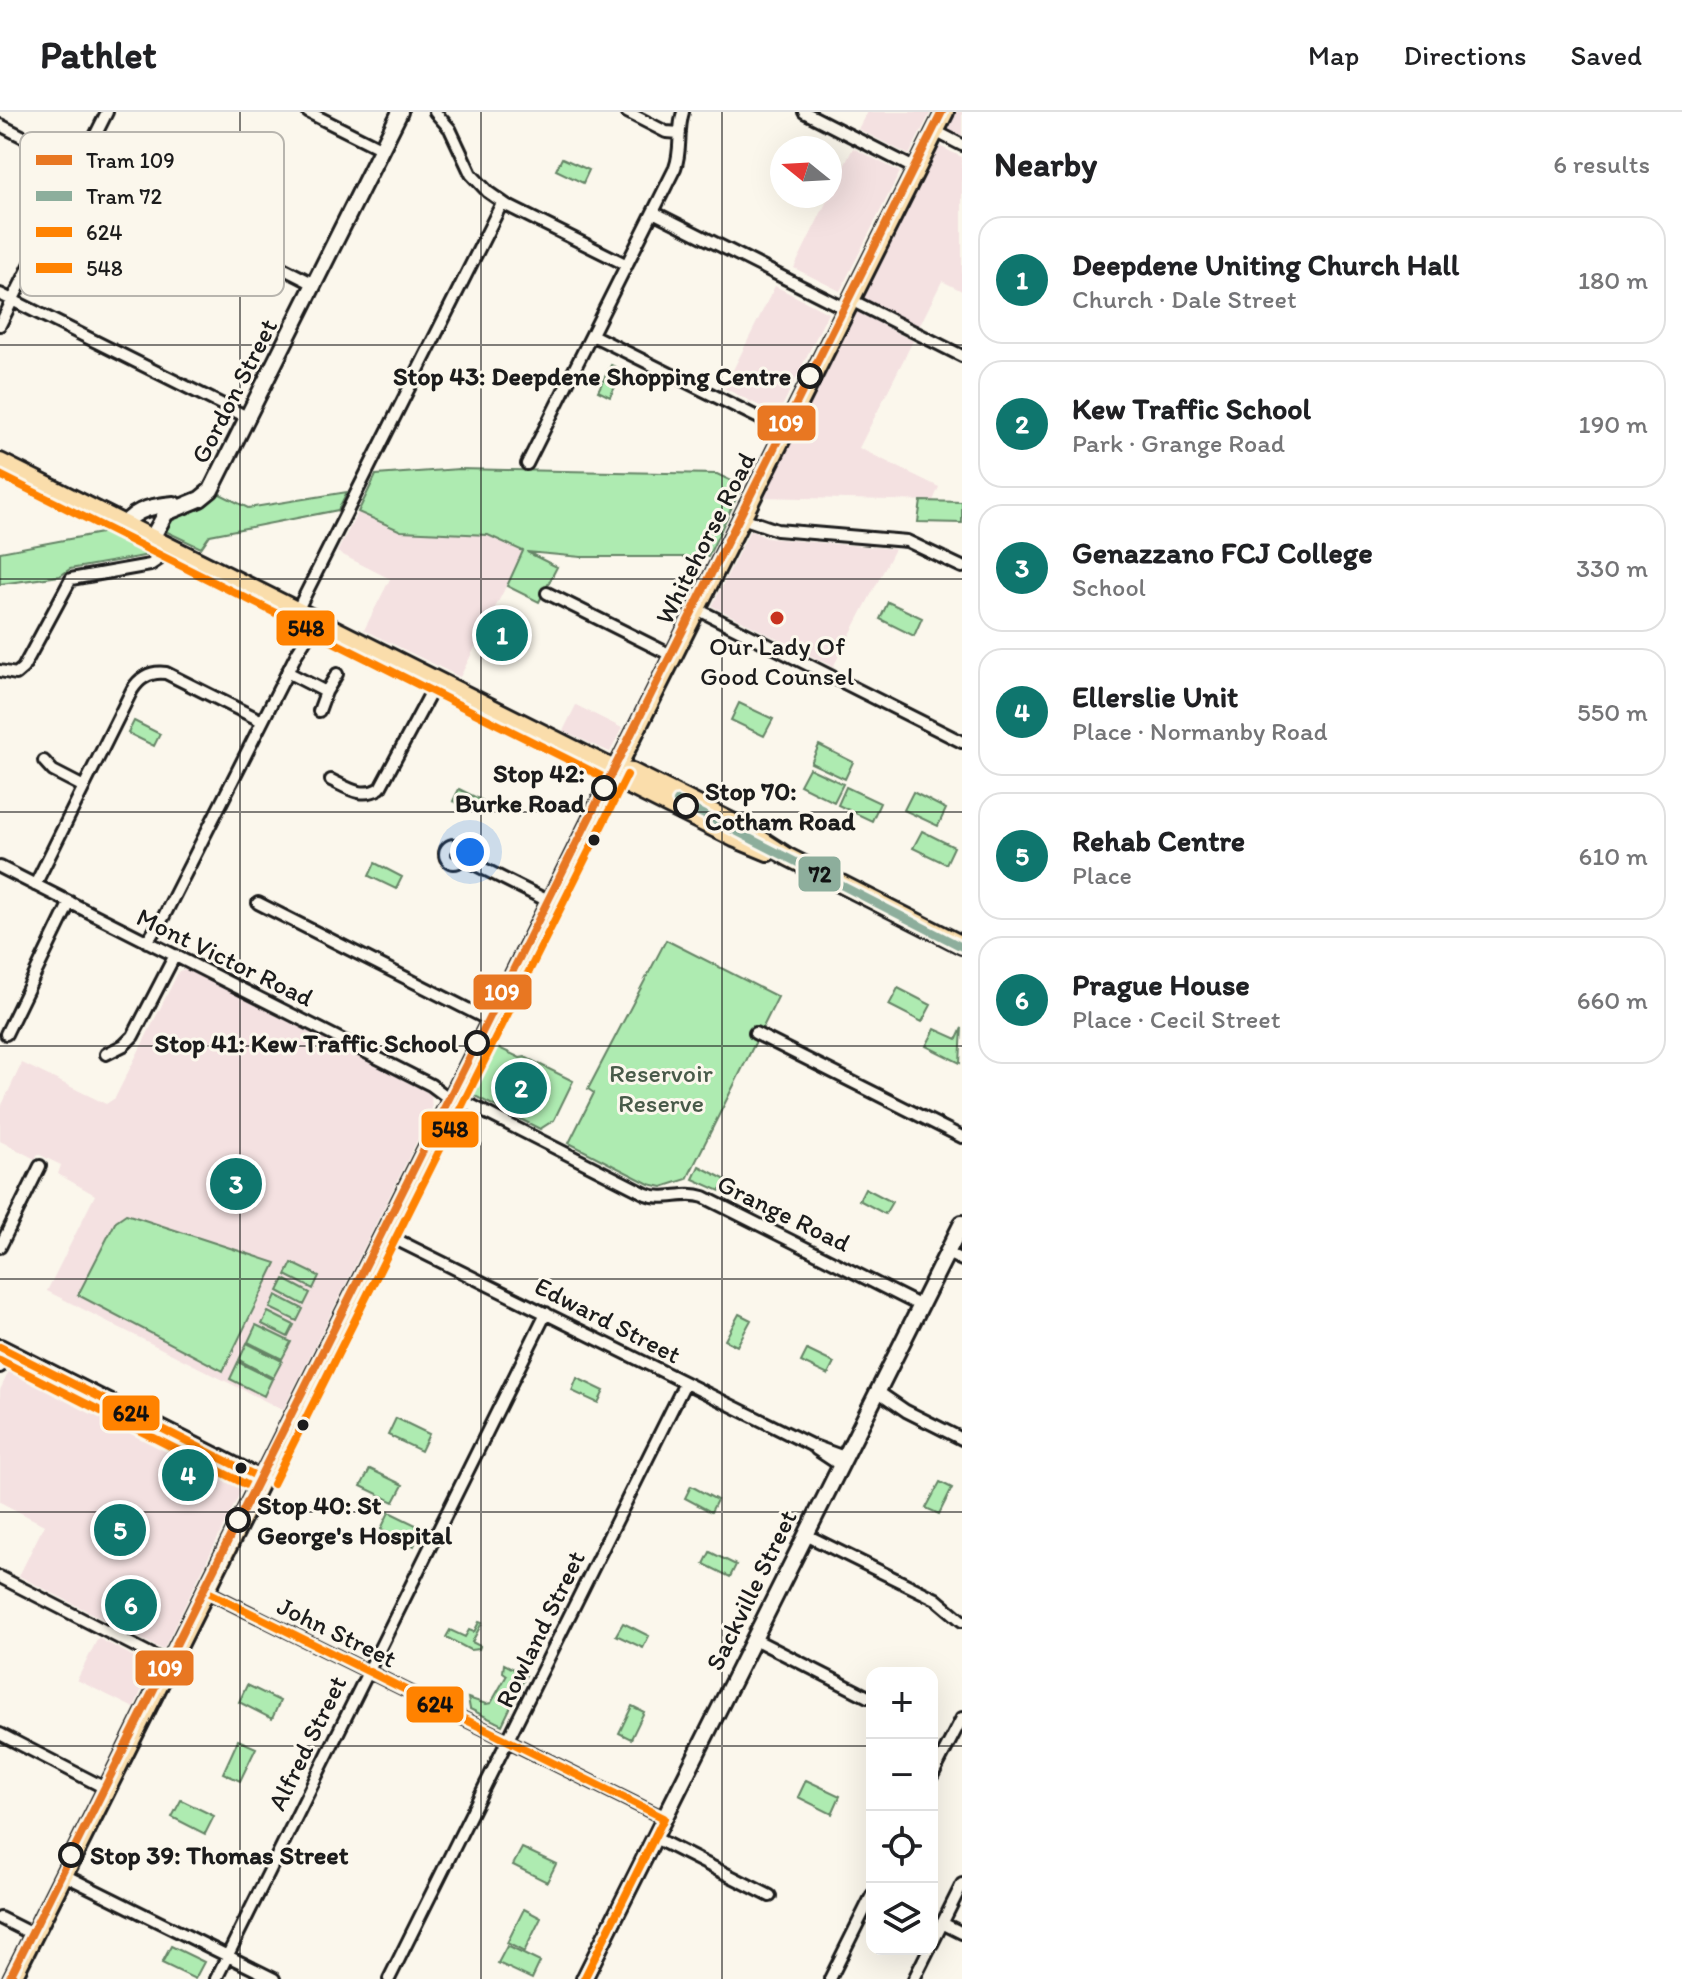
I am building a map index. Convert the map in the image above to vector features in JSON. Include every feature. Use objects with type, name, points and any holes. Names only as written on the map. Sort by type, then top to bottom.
[{"type":"main road","name":"Whitehorse Road","points":[[12,1979],[945,112]]},
{"type":"main road","points":[[0,462],[616,770],[632,772],[740,826],[788,857],[959,939]]},
{"type":"street","points":[[97,132],[107,112]]},
{"type":"street","points":[[308,112],[382,149]]},
{"type":"street","name":"Gordon Street","points":[[158,541],[166,513],[200,499],[211,490],[400,112]]},
{"type":"street","points":[[435,112],[450,129],[471,174],[488,192],[502,203],[627,265]]},
{"type":"street","points":[[627,112],[666,132],[680,133]]},
{"type":"street","points":[[527,464],[678,160],[683,112]]},
{"type":"street","points":[[804,112],[916,169]]},
{"type":"street","points":[[0,125],[20,135]]},
{"type":"street","points":[[935,131],[962,145]]},
{"type":"street","points":[[151,944],[297,653],[308,616],[502,203]]},
{"type":"street","points":[[653,212],[962,356]]},
{"type":"street","points":[[284,269],[314,284]]},
{"type":"street","points":[[0,325],[20,284]]},
{"type":"street","points":[[0,294],[247,417]]},
{"type":"street","points":[[592,335],[785,431]]},
{"type":"street","name":"Gordon Street","points":[[125,524],[142,510],[183,505]]},
{"type":"street","points":[[742,518],[777,530],[907,541],[962,567]]},
{"type":"street","points":[[0,671],[12,674],[21,671],[71,579],[150,565],[159,559],[158,541]]},
{"type":"street","points":[[547,593],[673,656]]},
{"type":"street","points":[[697,609],[962,742]]},
{"type":"street","points":[[287,672],[326,692]]},
{"type":"street","points":[[35,885],[135,685],[151,673],[172,675],[262,721]]},
{"type":"street","points":[[319,711],[337,674]]},
{"type":"street","points":[[331,780],[361,793],[371,793],[380,788],[437,681]]},
{"type":"street","points":[[44,761],[53,771],[84,787]]},
{"type":"street","points":[[462,858],[550,902]]},
{"type":"street","name":"Mont Victor Road","points":[[0,867],[453,1096]]},
{"type":"street","points":[[6,1034],[70,902]]},
{"type":"street","points":[[258,903],[491,1021]]},
{"type":"street","points":[[106,1054],[124,1045],[133,1036],[175,955]]},
{"type":"street","points":[[755,1033],[962,1137]]},
{"type":"street","name":"Grange Road","points":[[453,1096],[646,1194],[662,1199],[690,1194],[704,1197],[921,1306]]},
{"type":"street","points":[[0,1247],[40,1166]]},
{"type":"street","name":"Sackville Street","points":[[584,1979],[962,1223]]},
{"type":"street","name":"Edward Street","points":[[385,1234],[842,1461]]},
{"type":"street","points":[[947,1253],[962,1260]]},
{"type":"street","name":"Alfred Street","points":[[216,1979],[546,1313]]},
{"type":"street","points":[[0,1367],[4,1349],[262,1479]]},
{"type":"street","name":"Rowland Street","points":[[389,1979],[510,1741],[685,1383]]},
{"type":"street","points":[[875,1396],[962,1439]]},
{"type":"street","points":[[806,1535],[936,1599],[962,1621]]},
{"type":"street","points":[[0,1577],[170,1664]]},
{"type":"street","name":"John Street","points":[[206,1591],[664,1818]]},
{"type":"street","points":[[754,1639],[866,1696]]},
{"type":"street","points":[[938,1764],[962,1718]]},
{"type":"street","points":[[0,1734],[107,1789]]},
{"type":"street","points":[[655,1838],[770,1896]]},
{"type":"street","points":[[64,1875],[274,1979]]},
{"type":"street","points":[[938,1931],[962,1884]]},
{"type":"street","points":[[830,1979],[866,1907]]},
{"type":"street","points":[[0,1918],[34,1935]]},
{"type":"street","points":[[942,1923],[962,1933]]},
{"type":"street","points":[[914,1979],[926,1955]]},
{"type":"shaded area","points":[[867,112],[931,112],[909,155],[858,129]]},
{"type":"shaded area","points":[[955,112],[962,112],[962,136],[946,128]]},
{"type":"shaded area","points":[[939,146],[962,157],[962,291],[942,281],[919,327],[862,298]]},
{"type":"shaded area","points":[[853,148],[900,172],[840,291],[794,268],[824,208],[842,208],[842,170]]},
{"type":"shaded area","points":[[775,286],[828,313],[778,415],[724,388]]},
{"type":"shaded area","points":[[855,311],[913,341],[859,448],[939,487],[933,501],[761,497]]},
{"type":"shaded area","points":[[358,512],[401,531],[488,535],[524,551],[460,677],[364,630],[390,579],[337,552]]},
{"type":"shaded area","points":[[750,530],[767,538],[895,549],[833,667],[712,606]]},
{"type":"shaded area","points":[[576,705],[622,728],[610,752],[563,731]]},
{"type":"shaded area","points":[[185,969],[431,1094],[432,1111],[283,1410],[47,1291],[95,1195],[58,1174],[61,1165],[38,1154],[35,1159],[0,1141],[0,1109],[22,1063],[106,1104],[115,1098],[179,971]]},
{"type":"shaded area","points":[[13,1363],[246,1481],[163,1650],[19,1576],[44,1525],[0,1502],[0,1390]]},
{"type":"shaded area","points":[[98,1638],[152,1666],[134,1708],[77,1680]]},
{"type":"green space","points":[[562,158],[589,170],[583,183],[556,170]]},
{"type":"green space","points":[[611,365],[623,371],[610,397],[598,391]]},
{"type":"green space","points":[[459,469],[717,474],[742,486],[708,557],[581,557],[527,552],[557,567],[539,602],[507,586],[523,551],[488,535],[401,531],[358,512],[376,475]]},
{"type":"green space","points":[[216,492],[248,508],[347,492],[338,510],[210,535],[201,548],[161,529],[168,516],[196,509]]},
{"type":"green space","points":[[921,501],[962,502],[962,523],[918,522]]},
{"type":"green space","points":[[104,528],[155,554],[70,569],[60,576],[0,584],[0,552],[101,533]]},
{"type":"green space","points":[[888,602],[922,618],[914,636],[880,619]]},
{"type":"green space","points":[[739,703],[773,719],[764,736],[731,720]]},
{"type":"green space","points":[[134,721],[160,734],[154,746],[128,733]]},
{"type":"green space","points":[[819,745],[853,762],[845,779],[811,763]]},
{"type":"green space","points":[[809,768],[843,784],[834,802],[800,785]]},
{"type":"green space","points":[[846,787],[880,803],[872,821],[838,805]]},
{"type":"green space","points":[[459,789],[485,802],[479,814],[453,801]]},
{"type":"green space","points":[[913,792],[946,809],[938,826],[904,810]]},
{"type":"green space","points":[[922,831],[954,847],[946,864],[913,848]]},
{"type":"green space","points":[[375,863],[402,877],[396,889],[369,876]]},
{"type":"green space","name":"Reservoir Reserve","points":[[666,940],[778,997],[687,1179],[662,1187],[649,1184],[569,1143],[594,1093],[588,1089]]},
{"type":"green space","points":[[898,988],[931,1005],[922,1022],[889,1005]]},
{"type":"green space","points":[[962,1028],[960,1063],[926,1046],[935,1029],[957,1039]]},
{"type":"green space","points":[[493,1045],[573,1081],[554,1120],[540,1129],[469,1093]]},
{"type":"green space","points":[[699,1166],[726,1180],[720,1191],[693,1179]]},
{"type":"green space","points":[[865,1188],[892,1202],[885,1214],[859,1200]]},
{"type":"green space","points":[[126,1214],[276,1263],[223,1371],[78,1295],[116,1221]]},
{"type":"green space","points":[[292,1263],[319,1276],[313,1289],[286,1275]]},
{"type":"green space","points":[[284,1279],[310,1293],[304,1305],[278,1291]]},
{"type":"green space","points":[[276,1295],[303,1309],[297,1321],[270,1308]]},
{"type":"green space","points":[[268,1312],[294,1325],[288,1337],[262,1324]]},
{"type":"green space","points":[[739,1314],[751,1320],[737,1346],[725,1340]]},
{"type":"green space","points":[[256,1325],[291,1342],[282,1359],[248,1342]]},
{"type":"green space","points":[[247,1343],[282,1361],[273,1378],[239,1360]]},
{"type":"green space","points":[[807,1350],[834,1363],[828,1375],[801,1362]]},
{"type":"green space","points":[[238,1362],[272,1379],[264,1396],[230,1379]]},
{"type":"green space","points":[[577,1378],[604,1391],[598,1403],[572,1391]]},
{"type":"green space","points":[[396,1418],[429,1434],[421,1451],[388,1435]]},
{"type":"green space","points":[[370,1469],[403,1485],[394,1502],[361,1486]]},
{"type":"green space","points":[[940,1482],[952,1488],[939,1514],[926,1508]]},
{"type":"green space","points":[[691,1486],[717,1500],[711,1512],[685,1498]]},
{"type":"green space","points":[[389,1512],[422,1528],[414,1546],[381,1529]]},
{"type":"green space","points":[[710,1552],[736,1565],[730,1577],[704,1564]]},
{"type":"green space","points":[[479,1622],[482,1623],[472,1642],[480,1646],[479,1649],[470,1650],[446,1637],[450,1630],[465,1637],[469,1630],[474,1632]]},
{"type":"green space","points":[[623,1623],[649,1636],[643,1648],[616,1635]]},
{"type":"green space","points":[[504,1664],[526,1675],[502,1725],[470,1709],[468,1698],[491,1703],[507,1675],[503,1672]]},
{"type":"green space","points":[[247,1685],[280,1701],[272,1719],[239,1702]]},
{"type":"green space","points":[[632,1706],[644,1712],[631,1739],[619,1733]]},
{"type":"green space","points":[[238,1740],[256,1748],[240,1781],[223,1773]]},
{"type":"green space","points":[[806,1780],[840,1796],[832,1814],[798,1797]]},
{"type":"green space","points":[[181,1800],[214,1816],[205,1834],[172,1817]]},
{"type":"green space","points":[[522,1848],[556,1864],[547,1882],[513,1865]]},
{"type":"green space","points":[[524,1909],[541,1918],[524,1952],[507,1943]]},
{"type":"green space","points":[[171,1946],[204,1962],[195,1979],[162,1963]]},
{"type":"green space","points":[[507,1946],[540,1962],[532,1979],[498,1963]]},
{"type":"tram line","name":"109","points":[[9,1979],[942,112]]},
{"type":"tram line","name":"72","points":[[677,801],[962,947]]},
{"type":"transit line","name":"548","points":[[0,475],[611,781]]},
{"type":"transit line","name":"548","points":[[273,1484],[627,775]]},
{"type":"transit line","name":"624","points":[[0,1347],[262,1479]]},
{"type":"transit line","name":"548","points":[[0,1360],[257,1490]]},
{"type":"transit line","name":"624","points":[[206,1591],[262,1479]]},
{"type":"transit line","name":"624","points":[[206,1591],[664,1818]]},
{"type":"transit line","name":"624","points":[[584,1979],[664,1818]]},
{"type":"place","name":"Stop 43: Deepdene Shopping Centre","points":[[810,376]]},
{"type":"place","name":"Our Lady Of Good Counsel","points":[[777,618]]},
{"type":"place","name":"Deepdene Uniting Church Hall","points":[[502,635]]},
{"type":"place","name":"Stop 42: Burke Road","points":[[604,788]]},
{"type":"place","name":"Stop 70: Cotham Road","points":[[686,806]]},
{"type":"place","name":"Stop 41: Kew Traffic School","points":[[477,1043]]},
{"type":"place","name":"Kew Traffic School","points":[[521,1088]]},
{"type":"place","name":"Genazzano FCJ College","points":[[236,1184]]},
{"type":"place","name":"Ellerslie Unit","points":[[188,1475]]},
{"type":"place","name":"Stop 40: St George's Hospital","points":[[238,1520]]},
{"type":"place","name":"Rehab Centre","points":[[120,1530]]},
{"type":"place","name":"Prague House","points":[[131,1605]]},
{"type":"place","name":"Stop 39: Thomas Street","points":[[71,1855]]}]
